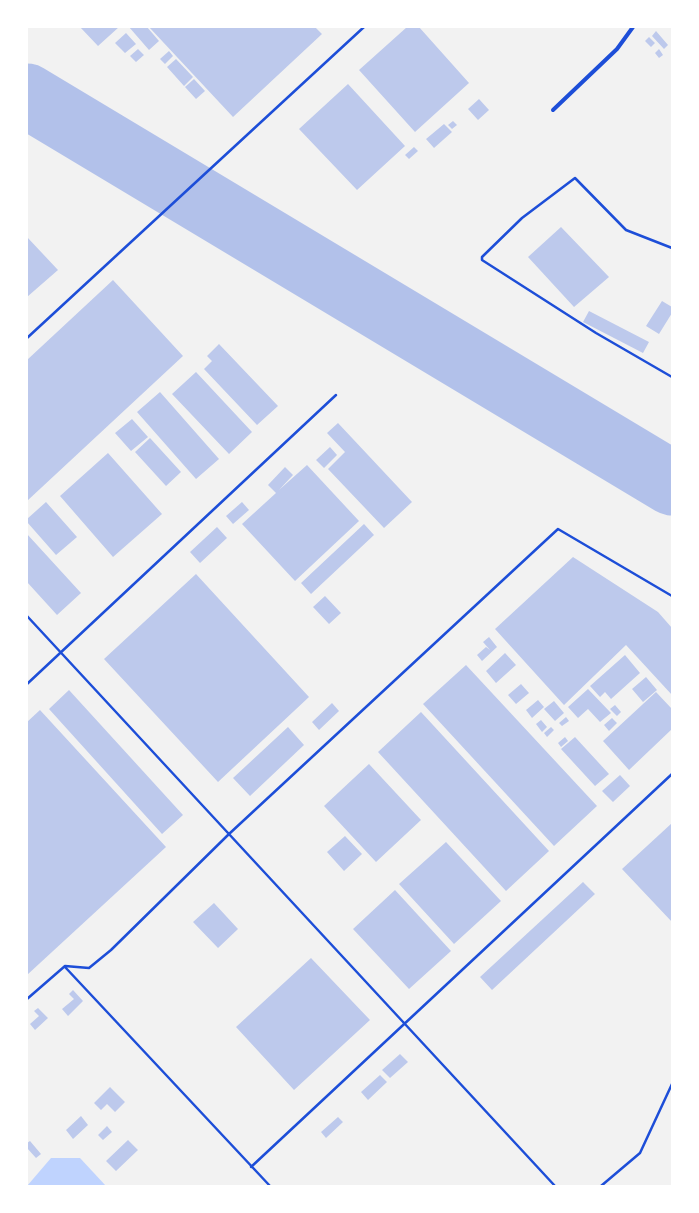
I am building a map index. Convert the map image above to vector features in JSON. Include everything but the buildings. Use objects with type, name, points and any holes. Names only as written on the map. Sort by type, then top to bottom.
[{"type":"street","points":[[552,110],[617,49],[633,27]]},
{"type":"lane","points":[[27,338],[364,27]]},
{"type":"lane","points":[[672,248],[626,230],[575,178],[522,218],[482,256],[482,260],[596,334],[672,377]]},
{"type":"lane","points":[[27,684],[336,395]]},
{"type":"lane","points":[[27,999],[65,966],[89,968],[105,955],[229,834],[558,529],[672,596]]},
{"type":"lane","points":[[27,616],[555,1186]]},
{"type":"lane","points":[[251,1166],[672,774]]},
{"type":"lane","points":[[65,966],[270,1186]]},
{"type":"lane","points":[[601,1186],[640,1153],[672,1084]]},
{"type":"water","points":[[51,1158],[80,1158],[106,1186],[27,1186]]},
{"type":"runway","points":[[27,96],[672,483]]}]
